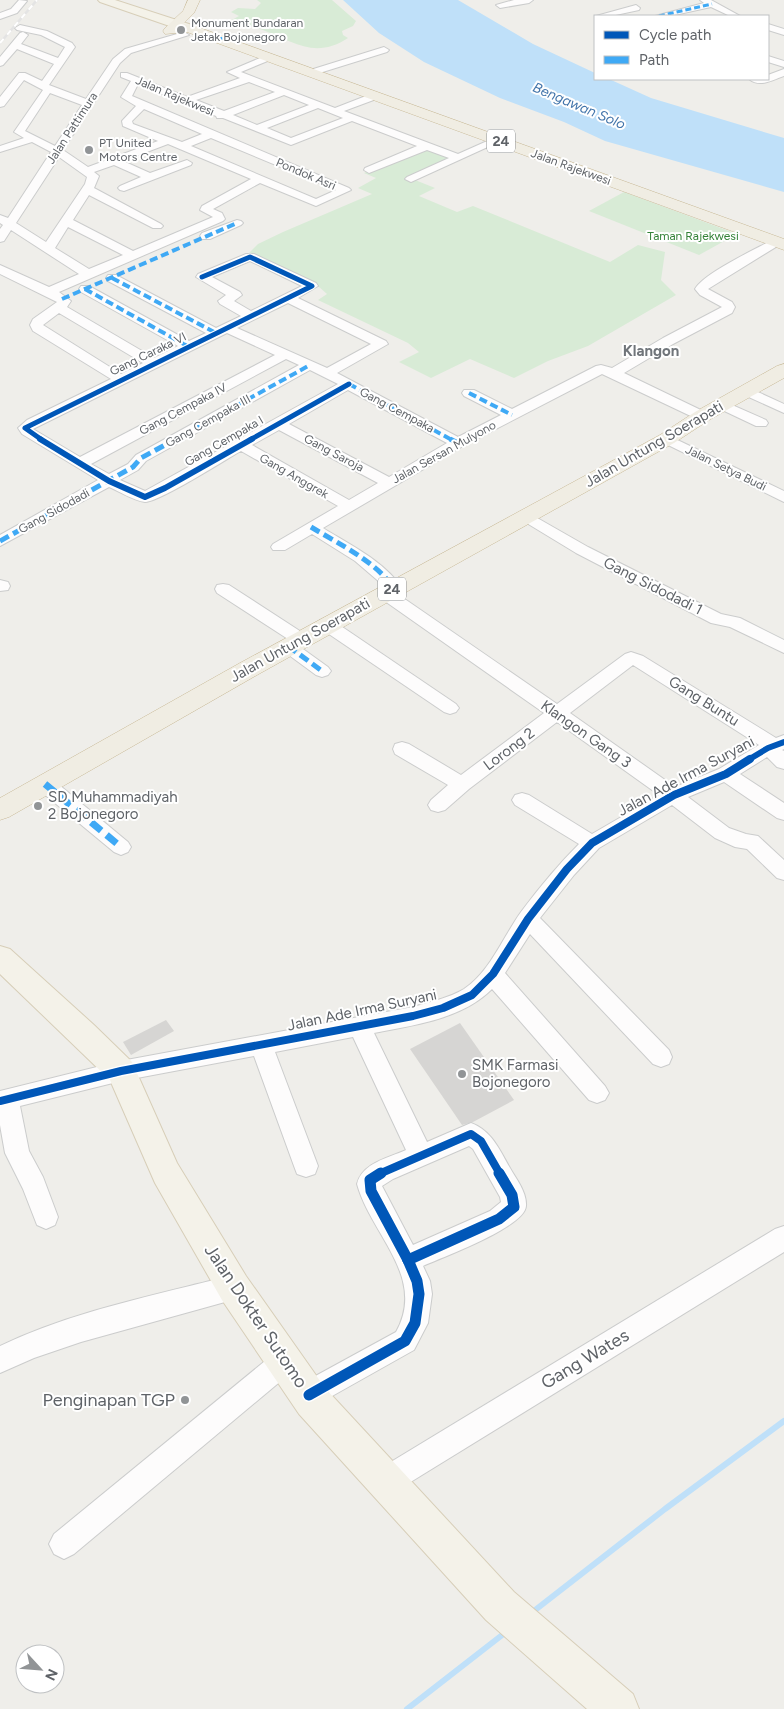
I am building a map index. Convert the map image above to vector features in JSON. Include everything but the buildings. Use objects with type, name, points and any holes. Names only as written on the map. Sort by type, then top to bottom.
[{"type":"highway","points":[[179,27],[194,0]]},
{"type":"highway","name":"Jalan Rajekwesi","points":[[179,27],[220,39],[267,58],[781,243]]},
{"type":"highway","name":"Jalan Untung Soerapati","points":[[0,810],[326,624],[667,439],[702,416],[747,391],[780,376]]},
{"type":"main road","points":[[104,0],[162,19],[172,20],[179,27]]},
{"type":"main road","points":[[162,19],[169,25],[179,27]]},
{"type":"main road","name":"Jalan Dokter Sutomo","points":[[0,957],[121,1071],[166,1173],[234,1288],[312,1401],[513,1619],[618,1709]]},
{"type":"street","points":[[0,16],[14,11],[23,0]]},
{"type":"street","points":[[500,5],[528,0]]},
{"type":"street","points":[[608,15],[641,11],[624,3],[645,0]]},
{"type":"street","points":[[662,15],[708,2],[729,15]]},
{"type":"street","name":"Jalan Pattimura","points":[[0,238],[5,220],[58,151],[87,103],[123,54],[179,27]]},
{"type":"street","points":[[769,28],[784,32]]},
{"type":"street","points":[[48,249],[88,189],[93,176],[58,151],[22,134],[19,130],[46,87],[61,63],[68,52],[70,47],[69,44],[44,33],[24,29],[0,65],[46,87],[87,103]]},
{"type":"street","points":[[14,45],[61,63]]},
{"type":"street","points":[[310,73],[384,50]]},
{"type":"street","points":[[267,58],[232,72],[458,158]]},
{"type":"street","points":[[769,59],[784,64]]},
{"type":"street","name":"Jalan Rajekwesi","points":[[110,70],[222,116],[292,142],[351,118]]},
{"type":"street","points":[[769,78],[784,72]]},
{"type":"street","points":[[0,104],[22,75]]},
{"type":"street","points":[[185,101],[248,79]]},
{"type":"street","points":[[136,80],[126,97],[211,134]]},
{"type":"street","points":[[222,116],[283,92]]},
{"type":"street","points":[[335,112],[375,96]]},
{"type":"street","name":"Pondok Asri","points":[[142,105],[127,121],[127,124],[316,203],[345,190],[211,134]]},
{"type":"street","points":[[256,129],[317,105]]},
{"type":"street","points":[[182,146],[211,134]]},
{"type":"street","points":[[0,149],[32,139]]},
{"type":"street","points":[[86,171],[167,140]]},
{"type":"street","points":[[411,179],[498,140]]},
{"type":"street","points":[[369,170],[427,146]]},
{"type":"street","points":[[114,161],[150,177]]},
{"type":"street","points":[[124,188],[187,163]]},
{"type":"street","name":"Pondok Asri","points":[[49,292],[219,219],[220,217],[206,210],[206,208],[260,179]]},
{"type":"street","points":[[88,189],[157,226]]},
{"type":"street","points":[[5,220],[88,274]]},
{"type":"street","points":[[66,222],[132,255]]},
{"type":"street","points":[[120,380],[38,328],[36,326],[38,322],[60,303],[85,289],[237,223]]},
{"type":"street","name":"Jalan Sersan Mulyono","points":[[614,373],[727,310],[730,307],[728,305],[704,292],[701,289],[702,287],[719,275],[781,243]]},
{"type":"street","name":"Gang Caraka VI","points":[[109,480],[79,464],[25,428],[32,422],[311,288],[312,285],[254,258],[247,258],[202,276],[236,295],[224,302],[251,316]]},
{"type":"street","points":[[0,269],[49,292],[60,303],[154,364]]},
{"type":"street","name":"Gang Cempaka","points":[[112,278],[221,331],[286,354],[327,372],[458,444]]},
{"type":"street","points":[[85,289],[189,347]]},
{"type":"street","points":[[288,298],[381,344],[327,372]]},
{"type":"street","name":"Gang Cempaka IV","points":[[79,464],[286,354]]},
{"type":"street","name":"Gang Cempaka III","points":[[109,480],[133,467],[141,458],[310,365]]},
{"type":"street","name":"Jalan Sersan Mulyono","points":[[278,547],[458,444],[601,369],[614,373],[702,416]]},
{"type":"street","name":"Gang Cempaka I","points":[[109,480],[140,496],[150,496],[349,384]]},
{"type":"street","points":[[747,391],[784,409]]},
{"type":"street","points":[[468,393],[512,415]]},
{"type":"street","points":[[723,405],[762,423]]},
{"type":"street","name":"Gang Saroja","points":[[278,424],[389,483]]},
{"type":"street","name":"Jalan Setya Budi","points":[[667,439],[784,497]]},
{"type":"street","name":"Gang Anggrek","points":[[241,445],[348,506]]},
{"type":"street","name":"Gang Sidodadi","points":[[0,541],[109,480]]},
{"type":"street","name":"Gang Sidodadi 1","points":[[525,516],[582,550],[717,620],[734,622],[784,647]]},
{"type":"street","points":[[0,524],[15,532]]},
{"type":"street","name":"Klangon Gang 3","points":[[311,527],[355,554],[389,581],[390,590],[426,623],[674,796],[724,834],[737,837],[742,842],[750,841],[784,872]]},
{"type":"street","points":[[223,589],[294,642],[322,671]]},
{"type":"street","points":[[326,624],[450,708]]},
{"type":"street","name":"Lorong 2","points":[[438,805],[462,784],[631,658]]},
{"type":"street","name":"Gang Buntu","points":[[631,658],[652,668],[778,749]]},
{"type":"street","points":[[402,749],[462,784]]},
{"type":"street","name":"Jalan Ade Irma Suryani","points":[[3,1100],[121,1071],[413,1016],[443,1008],[472,995],[493,974],[528,919],[567,869],[592,843],[674,796],[778,749]]},
{"type":"street","points":[[726,774],[784,813]]},
{"type":"street","points":[[44,784],[121,847]]},
{"type":"street","points":[[522,800],[592,843]]},
{"type":"street","points":[[528,919],[661,1057]]},
{"type":"street","points":[[493,974],[596,1093]]},
{"type":"street","points":[[359,1026],[421,1155]]},
{"type":"street","points":[[261,1045],[306,1166]]},
{"type":"street","points":[[3,1100],[18,1153],[34,1185],[46,1217]]},
{"type":"street","points":[[309,1395],[406,1340],[415,1323],[419,1294],[417,1281],[369,1184],[370,1180],[374,1176],[471,1134],[475,1136],[481,1141],[512,1195],[514,1207],[499,1219],[408,1260]]},
{"type":"street","name":"Gang Wates","points":[[386,1481],[784,1238]]},
{"type":"street","points":[[0,1360],[34,1343],[140,1311],[234,1288]]},
{"type":"street","points":[[64,1544],[285,1360]]},
{"type":"green space","points":[[257,0],[332,0],[356,21],[353,26],[342,31],[343,35],[348,38],[325,48],[304,46],[259,29],[228,22],[239,16],[231,12],[238,8],[255,9],[261,3]]},
{"type":"green space","points":[[427,147],[452,158],[415,180],[435,188],[419,196],[457,212],[473,206],[610,262],[638,245],[665,252],[661,280],[676,295],[588,346],[548,361],[514,378],[470,359],[431,378],[399,362],[419,352],[408,343],[318,300],[327,294],[318,286],[248,254],[258,244],[372,194],[358,188],[376,178],[364,173]]},
{"type":"green space","name":"Taman Rajekwesi","points":[[624,192],[737,234],[699,255],[589,211]]},
{"type":"water","name":"Bengawan Solo","points":[[343,0],[458,0],[533,44],[594,73],[594,80],[611,80],[651,98],[784,138],[784,192],[605,141],[564,122],[500,98],[424,62],[379,33]]},
{"type":"waterway","points":[[530,1614],[665,1509],[784,1421]]},
{"type":"waterway","points":[[407,1709],[506,1632]]},
{"type":"railway","points":[[0,43],[37,0]]},
{"type":"marked path","points":[[663,15],[712,4]]},
{"type":"marked path","points":[[217,40],[226,37]]},
{"type":"marked path","points":[[62,299],[237,223]]},
{"type":"marked path","points":[[112,278],[216,333]]},
{"type":"marked path","points":[[85,289],[189,347]]},
{"type":"marked path","points":[[0,541],[133,467],[141,458],[310,365]]},
{"type":"marked path","points":[[349,384],[458,443]]},
{"type":"marked path","points":[[469,393],[512,415]]},
{"type":"marked path","points":[[311,527],[361,558],[389,581],[394,588]]},
{"type":"marked path","points":[[288,646],[322,671]]},
{"type":"marked path","points":[[45,784],[121,847]]},
{"type":"cycle path","points":[[202,277],[250,257],[312,286],[32,423],[25,428],[27,431],[109,481],[145,497],[165,488],[349,384]]},
{"type":"cycle path","points":[[0,1101],[121,1071],[413,1016],[443,1008],[472,995],[493,974],[528,919],[567,869],[592,843],[674,795],[726,774],[768,748],[784,742]]},
{"type":"cycle path","points":[[309,1395],[405,1341],[415,1323],[419,1294],[417,1281],[408,1260],[371,1191],[370,1180],[384,1171],[471,1134],[481,1141],[512,1195],[514,1207],[499,1219],[408,1260]]},
{"type":"place","name":"Monument Bundaran Jetak Bojonegoro","points":[[181,30]]},
{"type":"place","name":"PT United Motors Centre","points":[[89,150]]},
{"type":"place","name":"SD Muhammadiyah 2 Bojonegoro","points":[[38,806]]},
{"type":"place","name":"SMK Farmasi Bojonegoro","points":[[462,1074]]},
{"type":"place","name":"Penginapan TGP","points":[[185,1400]]},
{"type":"district","name":"Klangon","points":[[651,351]]}]
